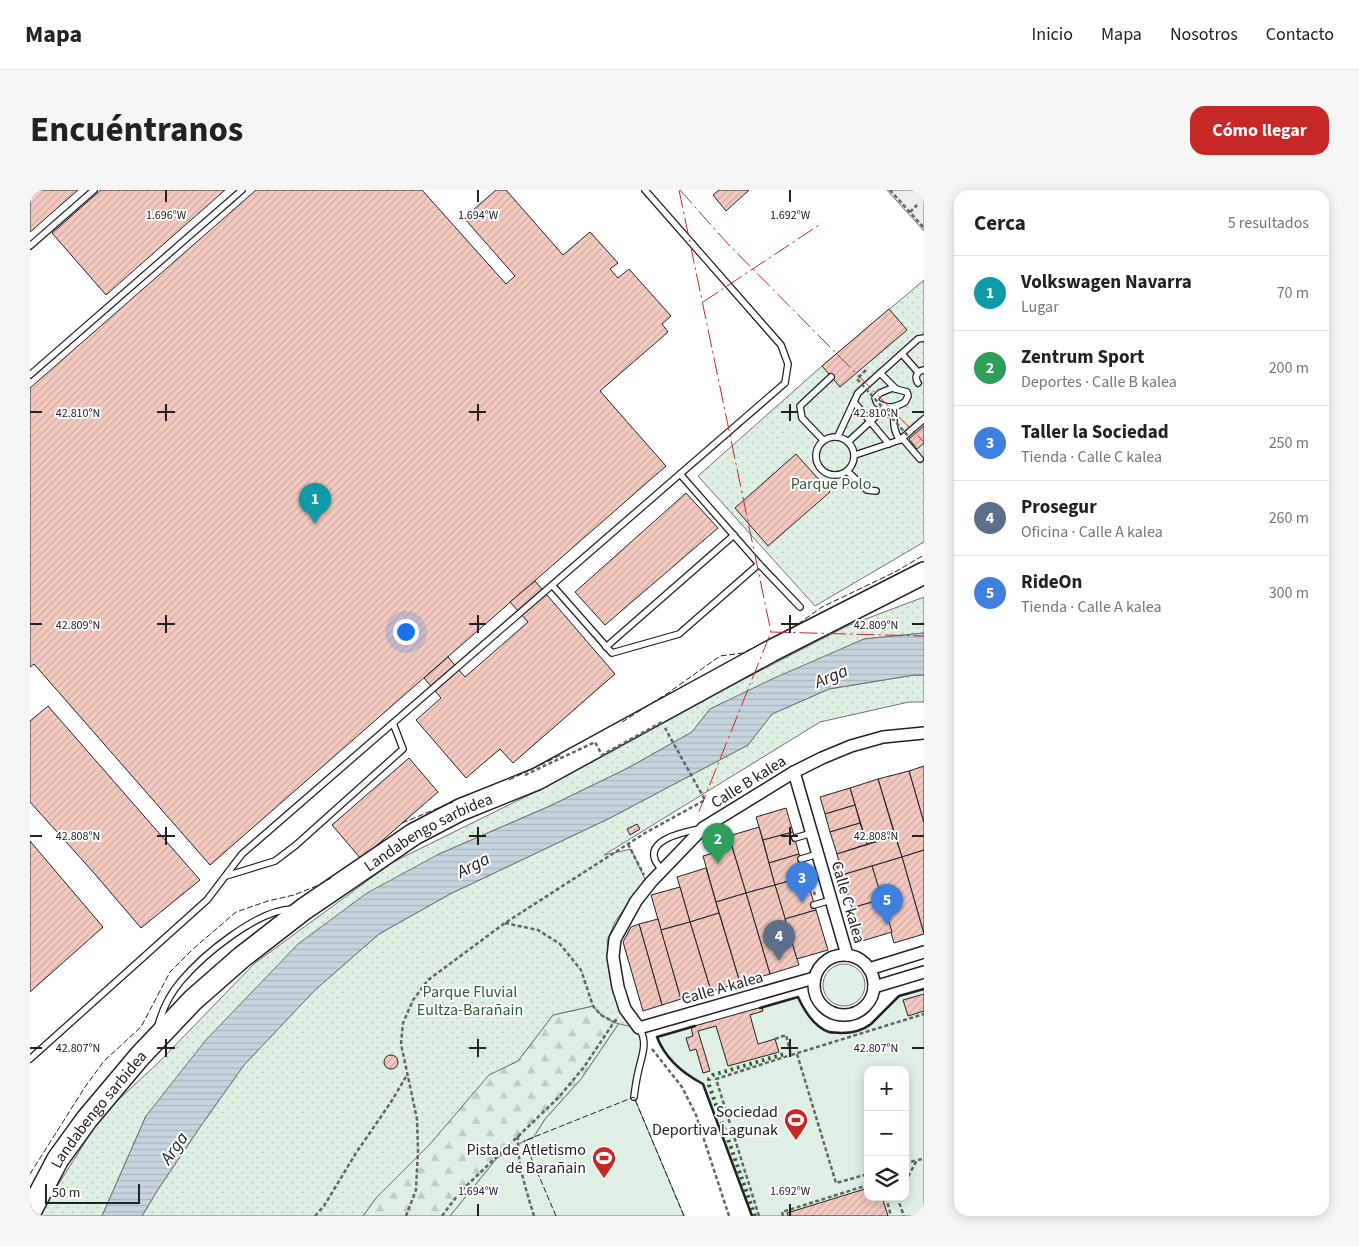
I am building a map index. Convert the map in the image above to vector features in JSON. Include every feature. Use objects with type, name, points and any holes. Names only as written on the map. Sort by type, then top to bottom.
[{"type":"highway","name":"Landabengo sarbidea","points":[[30,1212],[58,1159],[87,1119],[140,1056],[193,1000],[242,957],[304,909],[414,834],[460,810],[537,780],[771,651],[924,573]]},
{"type":"street","name":"Calle B kalea","points":[[641,1031],[625,1009],[618,987],[613,957],[615,939],[636,901],[662,870],[703,828],[794,772],[851,746],[883,737],[924,733]]},
{"type":"street","name":"Calle C kalea","points":[[794,772],[847,955]]},
{"type":"street","points":[[869,969],[924,952]]},
{"type":"street","points":[[838,955],[854,956],[869,969],[874,987],[866,1005],[858,1011],[849,1014],[839,1014],[829,1011],[816,997],[813,987],[814,978],[817,970],[830,958],[838,955]]},
{"type":"street","points":[[874,987],[924,972]]},
{"type":"street","name":"Calle A kalea","points":[[641,1031],[814,978]]},
{"type":"lane","points":[[30,246],[94,190]]},
{"type":"lane","points":[[30,375],[242,190]]},
{"type":"lane","points":[[30,1059],[207,900],[242,854],[785,382],[788,364],[781,346],[645,190]]},
{"type":"lane","points":[[838,436],[858,393],[918,339],[924,338]]},
{"type":"lane","points":[[902,354],[921,371],[916,378],[921,384],[908,392],[892,388],[880,393],[875,398],[877,403],[886,407],[894,407],[905,402],[908,392]]},
{"type":"lane","points":[[880,374],[898,390]]},
{"type":"lane","points":[[823,440],[802,418],[800,406],[831,377]]},
{"type":"lane","points":[[854,402],[889,444]]},
{"type":"lane","points":[[848,442],[886,407]]},
{"type":"lane","points":[[894,407],[895,433],[920,459]]},
{"type":"lane","points":[[855,454],[901,439],[924,419]]},
{"type":"lane","points":[[838,436],[851,444],[855,454],[852,466],[847,471],[834,475],[826,473],[821,469],[816,462],[815,454],[823,440],[838,436]]},
{"type":"lane","points":[[847,471],[867,490],[876,491]]},
{"type":"lane","points":[[680,474],[759,564],[800,607]]},
{"type":"lane","points":[[606,647],[734,535]]},
{"type":"lane","points":[[552,585],[612,653],[679,634],[759,564]]},
{"type":"lane","points":[[226,876],[275,861],[296,845],[403,748],[392,723]]},
{"type":"lane","points":[[662,870],[655,861],[654,852],[658,845],[667,838],[703,828]]},
{"type":"lane","points":[[794,838],[812,833]]},
{"type":"lane","points":[[801,859],[818,854]]},
{"type":"lane","points":[[816,902],[831,900]]},
{"type":"lane","points":[[634,1097],[644,1052],[641,1031]]},
{"type":"path","points":[[892,191],[924,228]]},
{"type":"path","points":[[910,212],[917,206]]},
{"type":"path","points":[[866,370],[857,379],[910,438]]},
{"type":"path","points":[[406,1216],[416,1190],[418,1150],[417,1119],[401,1044],[403,1023],[413,1000],[428,980],[505,923],[628,844],[705,800],[662,722],[602,755],[595,742],[525,775]]},
{"type":"path","points":[[628,844],[645,879]]},
{"type":"path","points":[[837,865],[842,884]]},
{"type":"path","points":[[808,873],[816,902]]},
{"type":"path","points":[[505,923],[538,930],[560,944],[581,970],[593,1006],[601,1015],[614,1022]]},
{"type":"path","points":[[759,1216],[716,1079],[924,1014]]},
{"type":"path","points":[[442,1216],[460,1192],[559,1097],[584,1067],[614,1022],[621,1015]]},
{"type":"path","points":[[641,1031],[656,1055],[682,1087],[696,1114],[729,1216]]},
{"type":"path","points":[[775,1039],[786,1035],[791,1055]]},
{"type":"path","points":[[797,1054],[836,1183],[864,1175]]},
{"type":"path","points":[[315,1216],[324,1206],[407,1075]]},
{"type":"path","points":[[518,1136],[517,1152],[534,1216]]},
{"type":"path","points":[[909,1163],[924,1158]]},
{"type":"path","points":[[909,1175],[917,1160]]},
{"type":"path","points":[[783,1216],[782,1212],[864,1186]]},
{"type":"path","points":[[887,1201],[891,1216]]},
{"type":"path","points":[[898,1201],[904,1216]]},
{"type":"green space","name":"Parque Polo","points":[[924,280],[924,542],[815,606],[698,476],[822,366]]},
{"type":"green space","points":[[924,597],[924,633],[864,639],[710,709],[692,732],[628,768],[550,806],[439,854],[146,1116],[102,1216],[38,1216],[103,1114],[158,1063],[255,963],[393,862],[533,793],[707,698],[847,626]]},
{"type":"green space","name":"Parque Fluvial Eultza-Barañain","points":[[924,675],[924,702],[909,702],[820,722],[604,855],[631,849],[645,879],[615,922],[607,941],[612,985],[639,1028],[614,1022],[593,1006],[553,1015],[518,1061],[489,1075],[430,1144],[376,1198],[363,1216],[142,1216],[200,1127],[244,1065],[315,990],[379,934],[450,894],[610,818],[748,745],[772,714],[829,689]]},
{"type":"green space","points":[[848,964],[856,967],[862,973],[865,985],[862,997],[856,1003],[840,1006],[832,1003],[826,997],[823,981],[826,973],[832,967]]},
{"type":"green space","name":"Sociedad Deportiva Lagunak","points":[[924,989],[924,1216],[752,1216],[703,1084],[676,1065],[660,1045],[657,1037],[798,997],[810,1018],[829,1032],[853,1032],[871,1024],[899,996]]},
{"type":"green space","points":[[593,1006],[601,1015],[619,1023],[581,1079],[545,1119],[533,1138],[524,1141],[497,1158],[450,1216],[363,1216],[376,1198],[430,1144],[489,1074],[518,1061],[553,1015]]},
{"type":"green space","points":[[619,1023],[639,1028],[644,1052],[634,1097],[684,1216],[450,1216],[497,1158],[524,1141],[533,1138],[545,1119],[581,1079]]},
{"type":"shaded area","points":[[887,190],[924,190],[924,231]]},
{"type":"water","name":"Arga","points":[[924,633],[924,675],[829,689],[772,714],[748,745],[610,818],[450,894],[379,934],[315,990],[244,1065],[200,1127],[142,1216],[102,1216],[146,1116],[205,1041],[298,944],[367,893],[439,854],[550,806],[628,768],[692,732],[710,709],[772,679],[864,639]]},
{"type":"building","points":[[30,190],[78,190],[30,232]]},
{"type":"building","points":[[101,190],[225,190],[106,295],[52,233]]},
{"type":"building","points":[[256,190],[422,190],[506,284],[515,276],[464,218],[496,190],[506,190],[563,255],[590,232],[618,263],[610,269],[618,278],[629,269],[671,316],[662,324],[668,332],[600,391],[666,466],[210,865],[34,664],[30,667],[30,388]]},
{"type":"building","points":[[719,190],[749,190],[726,211],[713,195]]},
{"type":"building","points":[[889,309],[907,330],[840,387],[822,366]]},
{"type":"building","points":[[924,426],[924,443],[917,449],[909,439]]},
{"type":"building","points":[[796,454],[830,492],[768,546],[735,508]]},
{"type":"building","points":[[686,493],[718,528],[605,625],[575,592]]},
{"type":"building","points":[[535,581],[615,674],[513,763],[500,749],[466,778],[416,720],[441,698],[424,678],[448,657],[465,677],[528,622],[510,602]]},
{"type":"building","points":[[48,706],[200,880],[141,928],[30,802],[30,721]]},
{"type":"building","points":[[409,758],[438,792],[361,859],[332,825]]},
{"type":"building","points":[[924,766],[924,823],[909,771]]},
{"type":"building","points":[[909,771],[924,823],[924,850],[902,857],[878,779]]},
{"type":"building","points":[[878,779],[895,836],[867,844],[850,788]]},
{"type":"building","points":[[850,788],[855,805],[825,814],[820,797]]},
{"type":"building","points":[[855,805],[860,823],[830,832],[825,814]]},
{"type":"building","points":[[786,808],[793,832],[763,840],[756,817]]},
{"type":"building","points":[[860,823],[867,844],[837,854],[830,832]]},
{"type":"building","points":[[637,824],[640,829],[630,835],[627,829]]},
{"type":"building","points":[[759,827],[775,885],[746,893],[729,836]]},
{"type":"building","points":[[793,832],[799,854],[769,863],[763,840]]},
{"type":"building","points":[[895,836],[902,857],[842,875],[837,854]]},
{"type":"building","points":[[30,841],[103,927],[30,992]]},
{"type":"building","points":[[732,847],[746,893],[716,902],[703,856]]},
{"type":"building","points":[[924,850],[924,934],[902,857]]},
{"type":"building","points":[[799,854],[806,876],[775,885],[769,863]]},
{"type":"building","points":[[902,857],[924,934],[894,943],[872,866]]},
{"type":"building","points":[[872,866],[882,899],[852,908],[842,875]]},
{"type":"building","points":[[706,868],[719,913],[690,922],[677,877]]},
{"type":"building","points":[[806,876],[816,910],[785,919],[775,885]]},
{"type":"building","points":[[775,885],[799,965],[770,974],[746,893]]},
{"type":"building","points":[[680,887],[690,922],[661,930],[651,895]]},
{"type":"building","points":[[746,893],[770,974],[740,983],[716,902]]},
{"type":"building","points":[[882,899],[892,932],[862,941],[852,908]]},
{"type":"building","points":[[816,910],[828,950],[797,959],[785,919]]},
{"type":"building","points":[[719,913],[740,983],[711,991],[690,922]]},
{"type":"building","points":[[658,919],[681,999],[662,1005],[639,924]]},
{"type":"building","points":[[690,922],[711,991],[681,999],[661,930]]},
{"type":"building","points":[[639,924],[662,1005],[643,1011],[623,942],[631,927]]},
{"type":"building","points":[[924,994],[924,1011],[908,1016],[903,1000]]},
{"type":"building","points":[[762,1007],[763,1011],[750,1015],[758,1044],[775,1039],[779,1052],[728,1066],[716,1026],[698,1031],[710,1071],[703,1073],[696,1049],[690,1051],[686,1038],[693,1036],[691,1027]]},
{"type":"building","points":[[391,1055],[396,1057],[398,1062],[396,1067],[391,1069],[386,1067],[384,1062],[386,1057]]},
{"type":"building","points":[[864,1189],[864,1201],[883,1201],[888,1216],[788,1216],[787,1213]]},
{"type":"hedge","points":[[755,1216],[709,1085],[709,1079],[713,1075],[784,1054]]},
{"type":"fence","points":[[791,629],[822,607],[895,572],[924,555]]},
{"type":"fence","points":[[622,722],[668,693],[720,656],[743,653],[764,642]]},
{"type":"fence","points":[[509,780],[561,755]]},
{"type":"fence","points":[[402,823],[453,802]]},
{"type":"fence","points":[[30,1174],[85,1087],[104,1061],[141,1027],[170,972],[193,949],[236,912],[268,901],[294,895],[331,878]]},
{"type":"fence","points":[[556,1216],[524,1141],[634,1097],[684,1216]]},
{"type":"wall","points":[[760,1008],[798,997],[806,1012],[824,1030],[849,1033],[871,1024],[899,996],[924,989]]},
{"type":"wall","points":[[695,1026],[657,1037],[660,1045],[676,1065],[703,1084],[752,1216]]},
{"type":"power","points":[[679,190],[771,632],[698,814]]},
{"type":"power","points":[[680,190],[728,244],[924,442]]},
{"type":"power","points":[[703,302],[822,223]]},
{"type":"power","points":[[771,632],[924,636]]},
{"type":"place","name":"Volkswagen Navarra","points":[[315,524]]},
{"type":"place","name":"Zentrum Sport","points":[[718,864]]},
{"type":"place","name":"Taller la Sociedad","points":[[802,903]]},
{"type":"place","name":"RideOn","points":[[887,925]]},
{"type":"place","name":"Prosegur","points":[[779,961]]},
{"type":"place","name":"Sociedad Deportiva Lagunak","points":[[796,1141]]},
{"type":"place","name":"Pista de Atletismo de Barañain","points":[[604,1179]]}]
